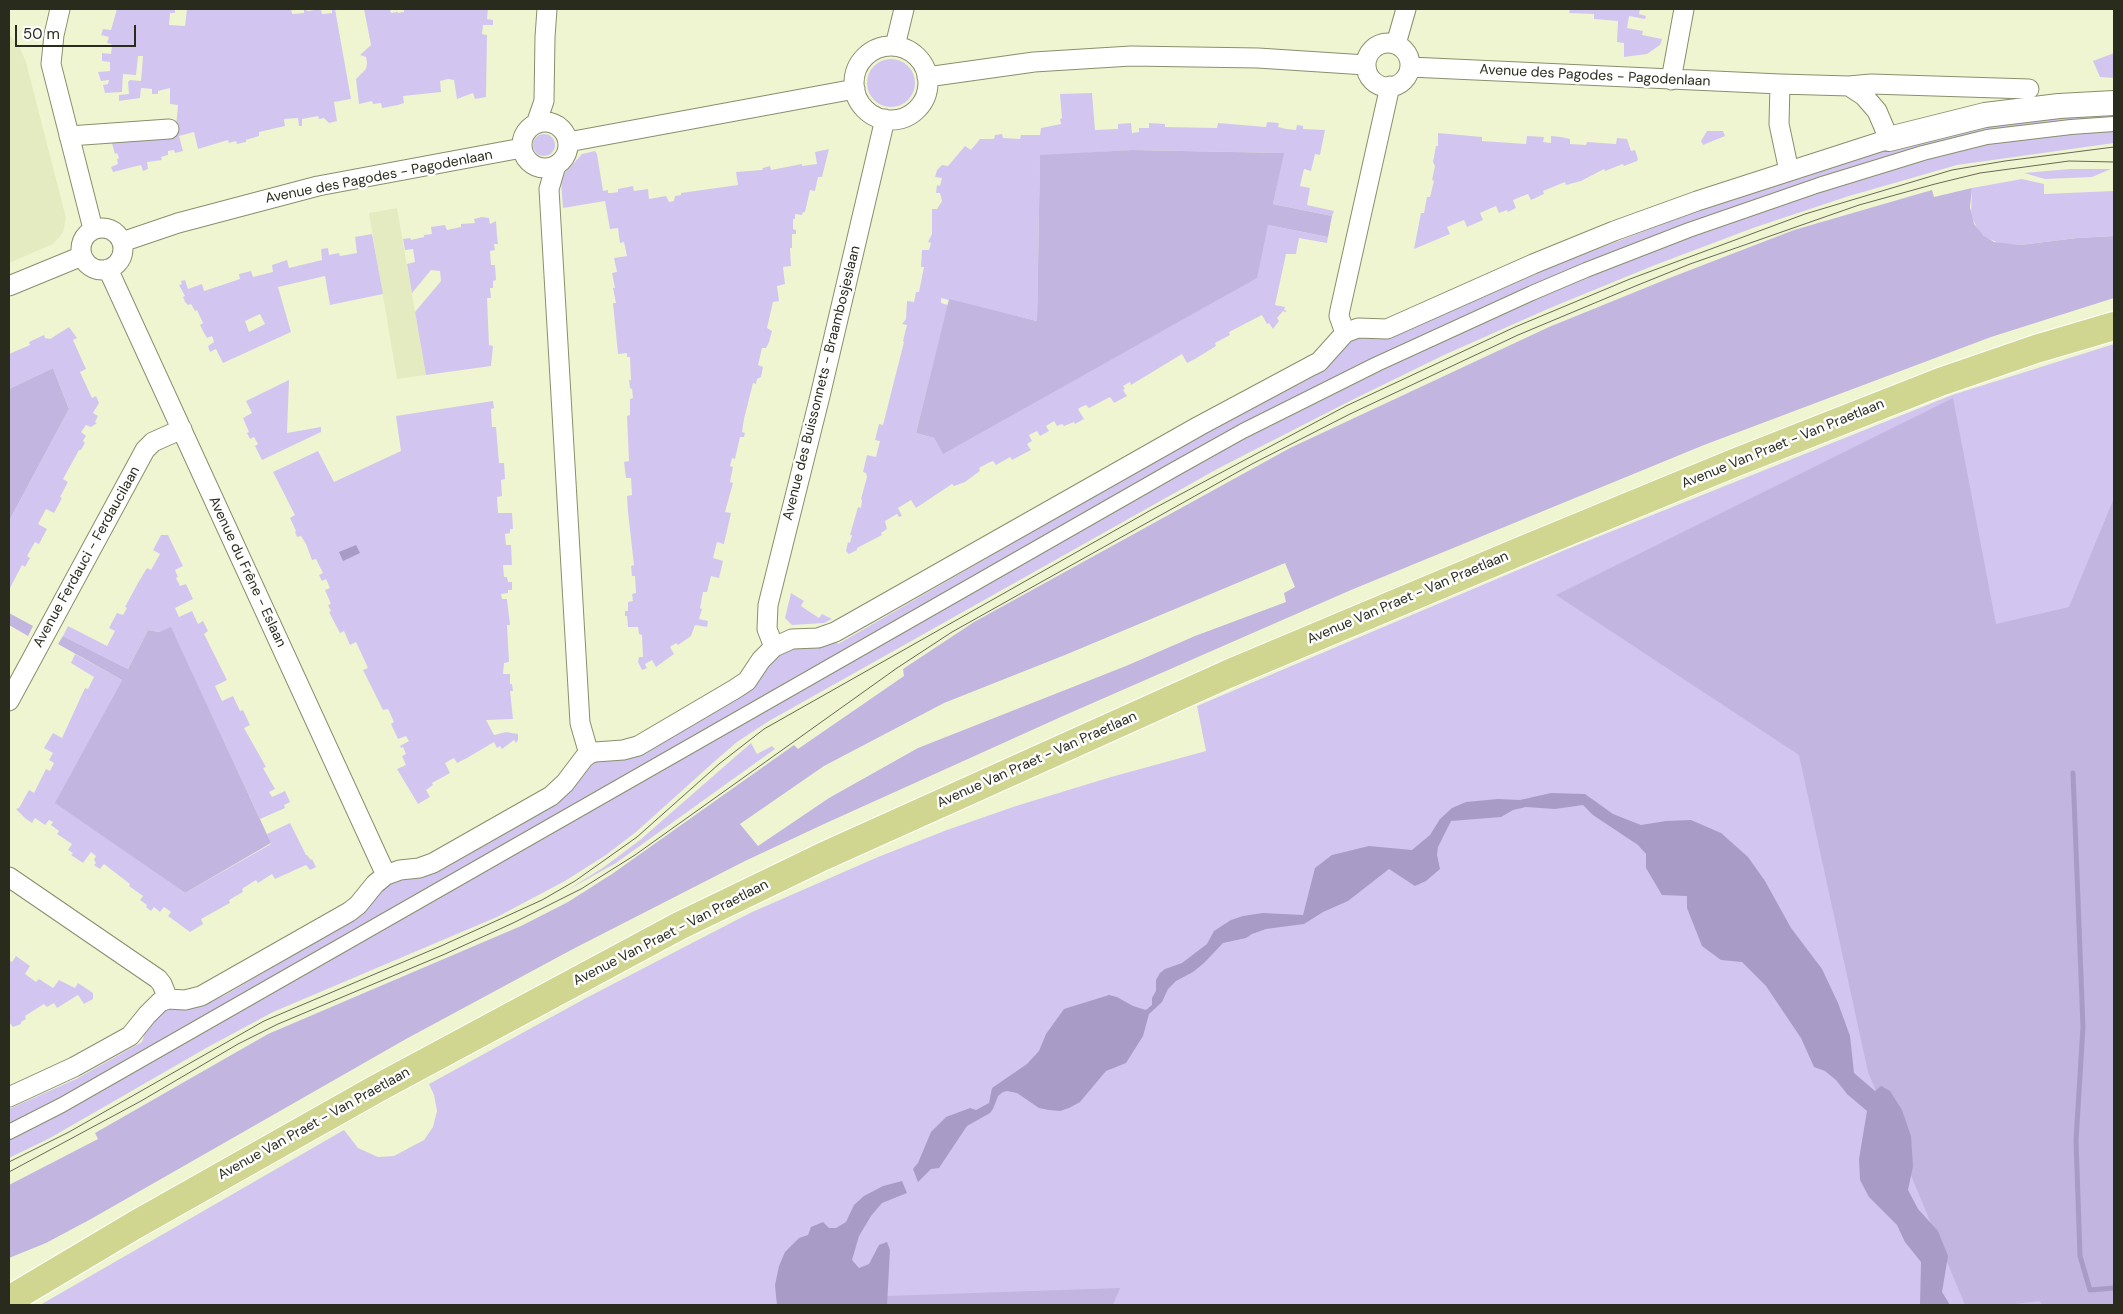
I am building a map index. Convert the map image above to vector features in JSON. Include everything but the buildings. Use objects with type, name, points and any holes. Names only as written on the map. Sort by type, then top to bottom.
[{"type":"main road","name":"Avenue Van Praet - Van Praetlaan","points":[[9,1300],[135,1225],[376,1088],[679,926],[824,856],[1228,674],[1551,538],[1940,382],[2036,349],[2114,326]]},
{"type":"street","points":[[60,9],[54,35],[51,64],[93,229]]},
{"type":"street","points":[[545,124],[545,37],[547,9]]},
{"type":"street","points":[[895,46],[904,9]]},
{"type":"street","points":[[1396,44],[1406,9]]},
{"type":"street","points":[[1671,80],[1684,9]]},
{"type":"street","points":[[1386,43],[1396,44],[1405,51],[1410,67],[1408,73],[1401,82],[1390,86],[1378,84],[1369,76],[1366,64],[1369,54],[1376,46],[1386,43]]},
{"type":"street","points":[[895,46],[904,48],[920,60],[927,77],[925,96],[920,105],[905,117],[885,119],[869,112],[862,106],[855,89],[856,72],[864,58],[878,48],[895,46]]},
{"type":"street","points":[[927,77],[1034,62],[1130,56],[1258,58],[1366,64]]},
{"type":"street","name":"Avenue des Pagodes - Pagodenlaan","points":[[1410,67],[1780,84],[1849,86],[1870,84],[2029,89]]},
{"type":"street","points":[[1780,84],[1779,124],[1789,171]]},
{"type":"street","points":[[1344,333],[1339,316],[1340,310],[1390,86]]},
{"type":"street","points":[[1849,86],[1864,96],[1877,111],[1889,139]]},
{"type":"street","points":[[568,142],[855,89]]},
{"type":"street","points":[[9,1097],[74,1067],[130,1036],[153,1008],[168,999],[186,1000],[201,996],[335,920],[358,905],[375,884],[386,875],[400,870],[420,868],[433,863],[550,796],[565,783],[589,754],[630,749],[658,734],[747,681],[761,660],[774,647],[792,639],[825,637],[1199,426],[1311,366],[1326,354],[1344,333],[1358,328],[1387,329],[1533,264],[1697,200],[1889,139],[1985,115],[2059,106],[2114,103]]},
{"type":"street","name":"Avenue des Buissonnets - Braambosjeslaan","points":[[774,647],[767,629],[768,605],[820,396],[885,119]]},
{"type":"street","points":[[545,124],[563,131],[568,142],[566,153],[560,162],[547,166],[530,163],[524,156],[522,148],[526,131],[545,124]]},
{"type":"street","points":[[9,1132],[92,1088],[1175,469],[1243,431],[1377,364],[1586,270],[1689,230],[1819,185],[1923,153],[1979,139],[2044,130],[2114,124]]},
{"type":"street","points":[[69,136],[169,129]]},
{"type":"street","name":"Avenue des Pagodes - Pagodenlaan","points":[[122,242],[178,223],[318,186],[522,148]]},
{"type":"street","points":[[547,166],[580,723],[581,732],[589,754]]},
{"type":"street","points":[[100,227],[113,230],[122,242],[121,258],[108,269],[92,268],[82,256],[82,240],[93,229],[100,227]]},
{"type":"street","points":[[9,286],[82,256]]},
{"type":"street","name":"Avenue du Frêne - Eslaan","points":[[108,269],[386,875]]},
{"type":"street","name":"Avenue Ferdauci - Ferdaucilaan","points":[[9,702],[146,450],[153,442],[182,429]]},
{"type":"street","points":[[9,877],[158,979],[168,999]]},
{"type":"shaded area","points":[[117,9],[175,9],[175,13],[170,13],[169,25],[185,26],[187,9],[291,9],[292,14],[304,13],[304,9],[308,11],[321,9],[322,14],[332,13],[332,9],[335,9],[351,99],[334,102],[337,121],[329,123],[324,118],[319,119],[318,116],[302,119],[302,126],[299,126],[298,118],[284,119],[285,126],[259,132],[259,136],[246,140],[246,142],[237,144],[236,141],[229,143],[228,140],[198,149],[194,132],[179,136],[183,151],[175,153],[174,150],[168,151],[168,155],[161,157],[162,160],[147,162],[148,169],[143,171],[141,165],[113,172],[111,167],[118,164],[117,159],[119,158],[117,153],[115,154],[111,140],[176,127],[178,105],[170,104],[170,88],[158,91],[158,94],[152,94],[152,89],[141,88],[140,98],[119,101],[119,95],[129,94],[128,82],[130,80],[141,81],[143,56],[138,56],[136,75],[123,74],[122,92],[105,93],[103,85],[108,84],[109,80],[101,81],[98,72],[110,71],[110,62],[102,61],[102,53],[111,54],[112,46],[107,43],[109,37],[101,35],[103,29],[111,30]]},
{"type":"shaded area","points":[[364,9],[390,9],[391,13],[397,12],[396,9],[398,13],[404,12],[404,9],[488,9],[487,19],[493,20],[493,25],[483,25],[482,34],[487,35],[486,97],[475,99],[473,93],[457,99],[454,80],[448,79],[440,81],[441,92],[403,96],[404,103],[398,105],[382,108],[381,103],[373,104],[372,101],[359,104],[356,79],[366,69],[367,63],[366,57],[360,55],[371,45]]},
{"type":"shaded area","points":[[1570,9],[1640,9],[1639,14],[1646,16],[1645,19],[1629,16],[1627,28],[1643,31],[1642,35],[1662,39],[1660,45],[1647,54],[1624,57],[1624,43],[1617,42],[1618,21],[1594,19],[1594,14],[1569,13]]},
{"type":"shaded area","points":[[9,34],[19,46],[26,62],[66,218],[63,233],[53,244],[9,263]]},
{"type":"shaded area","points":[[2114,53],[2114,78],[2100,77],[2093,61]]},
{"type":"shaded area","points":[[886,59],[896,59],[908,66],[915,78],[915,88],[908,100],[896,107],[886,107],[878,103],[871,96],[867,88],[867,78],[871,70],[878,63]]},
{"type":"shaded area","points":[[1092,93],[1095,130],[1118,129],[1118,124],[1131,123],[1132,133],[1139,132],[1139,128],[1149,128],[1149,123],[1165,124],[1165,127],[1217,128],[1218,123],[1266,127],[1267,122],[1279,123],[1278,127],[1286,129],[1296,130],[1297,125],[1303,126],[1303,129],[1325,130],[1320,155],[1315,154],[1311,171],[1304,169],[1300,186],[1310,188],[1307,205],[1334,211],[1332,216],[1273,204],[1283,153],[1132,150],[1040,156],[1037,321],[941,298],[941,303],[948,305],[916,433],[934,438],[943,453],[1228,294],[1268,225],[1328,237],[1327,243],[1299,238],[1296,254],[1286,254],[1275,305],[1285,307],[1284,310],[1287,311],[1283,311],[1277,318],[1279,321],[1273,329],[1269,323],[1267,324],[1262,315],[1229,332],[1230,335],[1215,343],[1216,346],[1195,359],[1187,363],[1182,354],[1131,385],[1130,382],[1123,386],[1127,396],[1114,403],[1110,397],[1089,408],[1086,405],[1081,407],[1078,409],[1084,419],[1075,424],[1074,422],[1064,426],[1062,424],[1057,426],[1054,421],[1046,426],[1049,431],[1040,436],[1037,431],[1029,435],[1032,441],[1027,444],[1031,450],[1012,460],[1010,457],[996,465],[993,461],[988,463],[979,468],[980,471],[965,482],[954,486],[952,484],[916,508],[911,500],[898,508],[902,516],[899,517],[897,514],[885,521],[887,529],[881,533],[882,535],[849,554],[846,551],[848,542],[850,543],[852,535],[850,535],[858,507],[861,508],[861,499],[867,477],[866,473],[863,472],[867,455],[876,457],[880,441],[875,440],[879,424],[883,425],[904,342],[907,325],[902,324],[906,319],[907,301],[914,302],[916,292],[919,292],[924,267],[921,267],[922,250],[929,250],[931,243],[928,242],[932,234],[932,209],[937,209],[942,201],[940,193],[936,193],[937,185],[940,186],[942,178],[935,177],[937,170],[942,165],[948,166],[965,146],[971,150],[980,139],[994,139],[995,135],[1002,134],[1003,138],[1020,139],[1021,135],[1040,135],[1041,128],[1061,124],[1060,94]]},
{"type":"shaded area","points":[[2114,112],[2114,119],[1928,146],[1421,337],[72,1093],[9,1126],[9,1109],[76,1079],[142,1042],[147,1026],[163,1010],[207,997],[211,1002],[227,994],[358,917],[385,884],[434,869],[440,871],[559,803],[556,798],[591,760],[635,753],[641,755],[729,704],[730,698],[780,650],[834,639],[838,644],[1192,440],[1307,380],[1305,375],[1352,338],[1408,324],[1415,327],[1556,265],[1697,211],[1781,181],[1952,130]]},
{"type":"shaded area","points":[[2114,129],[2114,143],[1957,165],[1849,196],[1753,228],[1655,265],[1550,308],[1444,355],[1219,468],[769,721],[737,742],[636,832],[606,855],[565,881],[497,917],[273,1012],[208,1047],[50,1138],[9,1158],[9,1138],[1183,471],[1315,400],[1507,309],[1647,252],[1819,191],[1904,164],[1990,142]]},
{"type":"shaded area","points":[[1707,131],[1723,131],[1725,136],[1703,145],[1701,141]]},
{"type":"shaded area","points":[[1438,133],[1482,137],[1482,141],[1526,144],[1527,136],[1544,137],[1543,142],[1551,143],[1551,136],[1561,137],[1570,139],[1570,144],[1586,145],[1587,142],[1616,144],[1617,138],[1627,139],[1631,151],[1635,150],[1638,159],[1624,166],[1623,164],[1605,171],[1604,169],[1581,181],[1566,185],[1565,182],[1543,191],[1544,194],[1531,200],[1528,194],[1513,200],[1516,208],[1508,212],[1507,210],[1499,213],[1496,206],[1480,213],[1483,220],[1467,227],[1464,220],[1447,227],[1450,234],[1414,249],[1421,213],[1424,213],[1427,197],[1430,197],[1434,181],[1432,180],[1435,166],[1433,162],[1436,146],[1438,146]]},
{"type":"shaded area","points":[[544,134],[552,137],[555,145],[552,153],[544,156],[536,153],[533,145],[536,137]]},
{"type":"shaded area","points":[[829,149],[822,177],[818,177],[815,191],[810,190],[805,212],[802,215],[795,214],[795,219],[793,219],[793,229],[796,230],[796,234],[792,234],[792,248],[790,248],[791,266],[783,267],[785,284],[777,286],[779,301],[773,302],[767,328],[772,331],[766,348],[762,348],[758,365],[763,367],[761,377],[757,379],[756,384],[753,383],[744,419],[742,432],[745,433],[744,437],[740,437],[735,459],[732,458],[730,466],[733,467],[730,482],[733,483],[725,512],[731,513],[724,544],[717,542],[713,558],[723,561],[719,578],[711,576],[707,592],[703,592],[700,608],[702,609],[699,619],[708,621],[707,627],[695,625],[691,636],[678,645],[676,643],[670,647],[674,654],[656,667],[652,660],[645,664],[647,668],[642,670],[638,662],[639,657],[643,657],[642,635],[639,634],[638,627],[628,627],[627,616],[625,616],[625,611],[628,611],[628,602],[633,601],[632,594],[636,593],[635,576],[632,576],[631,566],[634,565],[627,496],[632,495],[631,478],[626,478],[624,462],[629,461],[627,416],[630,415],[630,399],[633,398],[629,380],[631,380],[630,357],[627,357],[627,353],[618,354],[613,303],[616,303],[612,273],[617,272],[614,258],[627,256],[624,242],[620,243],[618,228],[610,229],[605,201],[563,208],[561,181],[563,175],[582,154],[595,151],[603,191],[608,190],[608,193],[618,192],[618,189],[633,186],[634,191],[648,189],[649,199],[666,196],[669,202],[674,201],[675,196],[681,195],[681,193],[738,185],[736,172],[762,170],[770,166],[771,170],[802,164],[802,166],[817,164],[815,152]]},
{"type":"shaded area","points":[[1132,150],[1284,153],[1273,204],[1332,216],[1328,237],[1268,225],[1257,278],[943,454],[934,438],[916,433],[949,299],[1037,321],[1040,155]]},
{"type":"shaded area","points":[[2070,169],[2111,169],[2092,177],[2045,179],[2024,173]]},
{"type":"shaded area","points":[[2022,179],[2044,184],[2044,194],[2114,191],[2114,236],[2077,238],[2020,245],[2001,244],[1987,238],[1979,232],[1971,216],[1972,188]]},
{"type":"shaded area","points":[[1972,188],[1970,207],[1974,224],[1983,235],[1994,242],[2020,245],[2077,238],[2114,236],[2114,298],[1991,337],[1704,445],[1351,590],[1063,716],[824,824],[745,861],[573,949],[406,1039],[91,1219],[46,1243],[9,1258],[9,1185],[98,1139],[95,1133],[268,1034],[521,926],[568,902],[612,874],[794,745],[798,749],[904,676],[903,669],[974,622],[1290,448],[1549,327],[1794,230],[1932,190],[1934,197]],"holes":[[[1285,563],[1295,587],[1284,593],[1286,602],[1195,636],[1126,666],[918,748],[829,798],[758,846],[740,824],[824,766],[944,703],[1065,655]]]},
{"type":"shaded area","points":[[397,208],[426,375],[397,379],[369,213]]},
{"type":"shaded area","points":[[489,218],[490,224],[496,221],[498,244],[494,244],[495,250],[490,251],[491,265],[495,265],[496,280],[493,281],[493,288],[490,288],[491,298],[487,298],[489,345],[493,346],[491,366],[426,375],[415,312],[441,281],[440,271],[431,270],[412,293],[407,264],[415,262],[413,249],[405,250],[403,239],[410,238],[411,240],[432,234],[431,227],[445,225],[447,230],[461,227],[461,224],[475,223],[474,219]]},
{"type":"shaded area","points":[[372,234],[383,294],[330,305],[325,276],[278,287],[291,332],[223,363],[216,349],[210,352],[208,346],[214,342],[212,336],[207,338],[200,325],[203,323],[197,310],[195,311],[191,304],[188,305],[185,302],[183,297],[185,296],[179,285],[182,284],[181,281],[185,280],[188,289],[202,284],[204,291],[240,279],[239,274],[251,271],[253,277],[273,272],[272,265],[287,260],[289,268],[322,260],[321,249],[328,248],[329,255],[339,253],[340,256],[357,253],[355,237]],"holes":[[[260,314],[265,324],[249,332],[245,321]]]},
{"type":"shaded area","points":[[69,327],[77,338],[73,340],[86,369],[80,372],[92,398],[96,396],[99,403],[93,413],[98,416],[95,422],[97,423],[91,427],[86,425],[81,432],[86,436],[83,441],[85,443],[63,479],[68,482],[60,497],[62,498],[54,513],[46,509],[38,524],[47,529],[39,544],[35,542],[27,556],[30,558],[25,567],[22,565],[9,590],[9,521],[69,409],[53,368],[9,389],[9,354],[30,345],[29,342],[44,335],[45,338],[50,339]]},
{"type":"shaded area","points":[[2114,344],[2114,1305],[40,1305],[344,1130],[358,1148],[378,1157],[394,1156],[424,1140],[433,1127],[437,1111],[434,1095],[429,1084],[588,997],[750,913],[878,857],[947,830],[1016,806],[1111,777],[1206,751],[1197,706],[1565,550],[1952,395]]},
{"type":"shaded area","points":[[53,368],[69,409],[9,521],[9,389]]},
{"type":"shaded area","points":[[289,380],[287,433],[321,427],[321,432],[262,460],[255,446],[258,444],[254,437],[250,439],[247,433],[249,432],[243,418],[252,413],[246,401]]},
{"type":"shaded area","points":[[1953,398],[1996,624],[2069,607],[2114,498],[2114,1305],[2043,1305],[2039,1301],[2007,1305],[1965,1305],[1868,1072],[1799,755],[1556,595]]},
{"type":"shaded area","points":[[493,401],[494,408],[491,409],[492,427],[496,427],[499,463],[504,463],[505,479],[501,480],[502,496],[497,497],[498,513],[512,513],[513,529],[510,529],[510,533],[505,534],[506,545],[511,545],[512,565],[503,565],[504,577],[507,577],[508,582],[512,582],[512,590],[501,594],[502,599],[507,599],[510,625],[507,625],[509,662],[504,663],[503,674],[510,674],[510,684],[512,684],[513,691],[510,691],[513,719],[486,720],[494,735],[506,732],[518,734],[518,740],[516,743],[514,740],[502,749],[500,746],[497,748],[494,742],[457,763],[454,758],[445,763],[450,773],[432,783],[433,785],[426,790],[430,797],[418,804],[397,769],[406,765],[402,756],[406,754],[403,747],[401,748],[400,746],[409,741],[406,736],[398,739],[391,724],[394,722],[388,709],[383,710],[363,670],[368,668],[356,642],[350,645],[344,631],[340,633],[329,612],[331,611],[328,605],[331,604],[325,590],[330,588],[326,579],[322,581],[319,575],[323,573],[316,559],[312,560],[301,536],[297,537],[290,518],[295,515],[273,472],[318,451],[334,482],[401,451],[396,416]]},
{"type":"shaded area","points":[[161,535],[168,535],[183,566],[175,570],[178,577],[176,578],[180,586],[186,584],[193,599],[175,608],[179,617],[192,611],[198,624],[203,621],[208,631],[204,634],[227,680],[215,686],[222,701],[233,696],[240,711],[243,710],[250,725],[244,728],[266,767],[263,768],[275,789],[269,792],[272,797],[285,791],[290,802],[284,805],[285,808],[260,819],[171,628],[159,632],[148,630],[128,669],[63,636],[68,626],[107,646],[115,631],[109,628],[117,613],[123,615],[127,608],[125,607],[147,568],[151,570],[160,554],[153,550]]},
{"type":"shaded area","points":[[356,545],[360,553],[343,561],[339,552]]},
{"type":"shaded area","points":[[791,593],[804,601],[801,606],[819,618],[822,614],[832,619],[824,623],[792,625],[785,618]]},
{"type":"shaded area","points":[[9,613],[33,626],[28,636],[9,625]]},
{"type":"shaded area","points":[[171,627],[271,843],[185,893],[55,803],[122,680],[58,644],[63,636],[128,669],[148,630],[159,632]]},
{"type":"shaded area","points":[[75,654],[122,680],[56,803],[185,893],[271,844],[267,834],[290,823],[306,855],[312,859],[316,867],[310,870],[306,865],[275,879],[272,874],[258,883],[256,880],[242,889],[243,892],[229,900],[230,903],[201,919],[203,924],[190,932],[168,916],[171,912],[164,907],[160,912],[154,907],[151,911],[140,900],[143,896],[104,864],[100,869],[94,865],[96,863],[94,860],[96,856],[91,852],[83,863],[71,855],[73,853],[68,850],[72,844],[57,834],[59,831],[51,825],[53,822],[49,820],[45,825],[35,818],[32,823],[26,819],[16,809],[19,808],[29,790],[34,793],[46,769],[50,771],[54,763],[49,760],[53,753],[44,748],[53,733],[62,738],[85,688],[88,689],[94,677],[71,663]]},
{"type":"shaded area","points":[[751,743],[757,754],[772,746],[775,749],[616,863],[566,891],[604,867],[640,840]]},
{"type":"shaded area","points":[[1551,793],[1585,794],[1613,814],[1641,825],[1691,820],[1721,833],[1748,857],[1765,881],[1791,928],[1822,969],[1838,1003],[1850,1036],[1854,1073],[1875,1091],[1881,1086],[1890,1091],[1902,1110],[1911,1136],[1913,1166],[1908,1190],[1918,1209],[1938,1231],[1948,1256],[1942,1292],[1950,1305],[1920,1305],[1921,1262],[1905,1242],[1897,1225],[1869,1197],[1860,1180],[1859,1159],[1867,1111],[1847,1094],[1836,1080],[1825,1071],[1814,1067],[1801,1038],[1766,986],[1742,962],[1721,960],[1702,946],[1687,908],[1687,896],[1662,895],[1646,868],[1646,854],[1638,845],[1593,815],[1583,805],[1555,809],[1526,807],[1513,810],[1501,817],[1451,821],[1438,847],[1437,855],[1440,869],[1426,881],[1415,886],[1389,869],[1348,901],[1323,912],[1304,924],[1266,929],[1246,938],[1223,943],[1204,963],[1193,972],[1176,981],[1168,989],[1162,1002],[1149,1014],[1143,1036],[1126,1063],[1106,1071],[1080,1102],[1060,1111],[1049,1110],[1039,1108],[1017,1093],[1003,1092],[998,1096],[990,1113],[967,1126],[939,1168],[931,1169],[918,1182],[913,1169],[918,1163],[931,1132],[946,1117],[970,1108],[976,1110],[989,1103],[992,1088],[1027,1064],[1039,1051],[1046,1034],[1064,1009],[1109,995],[1146,1010],[1152,1005],[1152,998],[1156,991],[1156,980],[1160,973],[1165,969],[1182,963],[1207,944],[1214,931],[1231,920],[1263,913],[1303,915],[1315,868],[1332,855],[1369,846],[1412,850],[1430,835],[1440,819],[1452,808],[1466,802],[1498,799],[1520,800]]},
{"type":"shaded area","points":[[16,956],[30,966],[25,974],[36,982],[39,979],[53,988],[59,980],[75,988],[78,983],[93,993],[93,999],[84,1004],[78,995],[57,1008],[54,1003],[47,1007],[44,1004],[25,1016],[26,1019],[21,1024],[13,1027],[9,1022],[9,960],[12,962]]},
{"type":"shaded area","points":[[902,1181],[907,1193],[882,1203],[871,1216],[859,1236],[852,1260],[859,1268],[869,1264],[879,1245],[887,1242],[890,1250],[887,1305],[777,1305],[775,1285],[779,1266],[785,1252],[799,1238],[808,1235],[811,1227],[823,1222],[829,1228],[836,1228],[846,1222],[854,1205],[864,1196],[883,1186]]},
{"type":"shaded area","points":[[1120,1288],[1113,1305],[874,1305],[888,1296]]},
{"type":"waterway","points":[[2073,773],[2083,1027],[2076,1140],[2080,1256],[2090,1290],[2114,1288]]},
{"type":"tram line","points":[[9,1162],[69,1132],[264,1021],[441,946],[542,900],[575,881],[637,837],[719,764],[764,729],[1151,510],[1346,406],[1515,327],[1630,279],[1805,214],[1952,170],[2114,147]]},
{"type":"tram line","points":[[9,1172],[141,1101],[238,1044],[278,1024],[445,954],[581,889],[635,855],[897,668],[952,632],[1252,464],[1350,414],[1518,335],[1633,287],[1690,264],[1859,205],[1980,173],[2069,161],[2114,162]]}]
